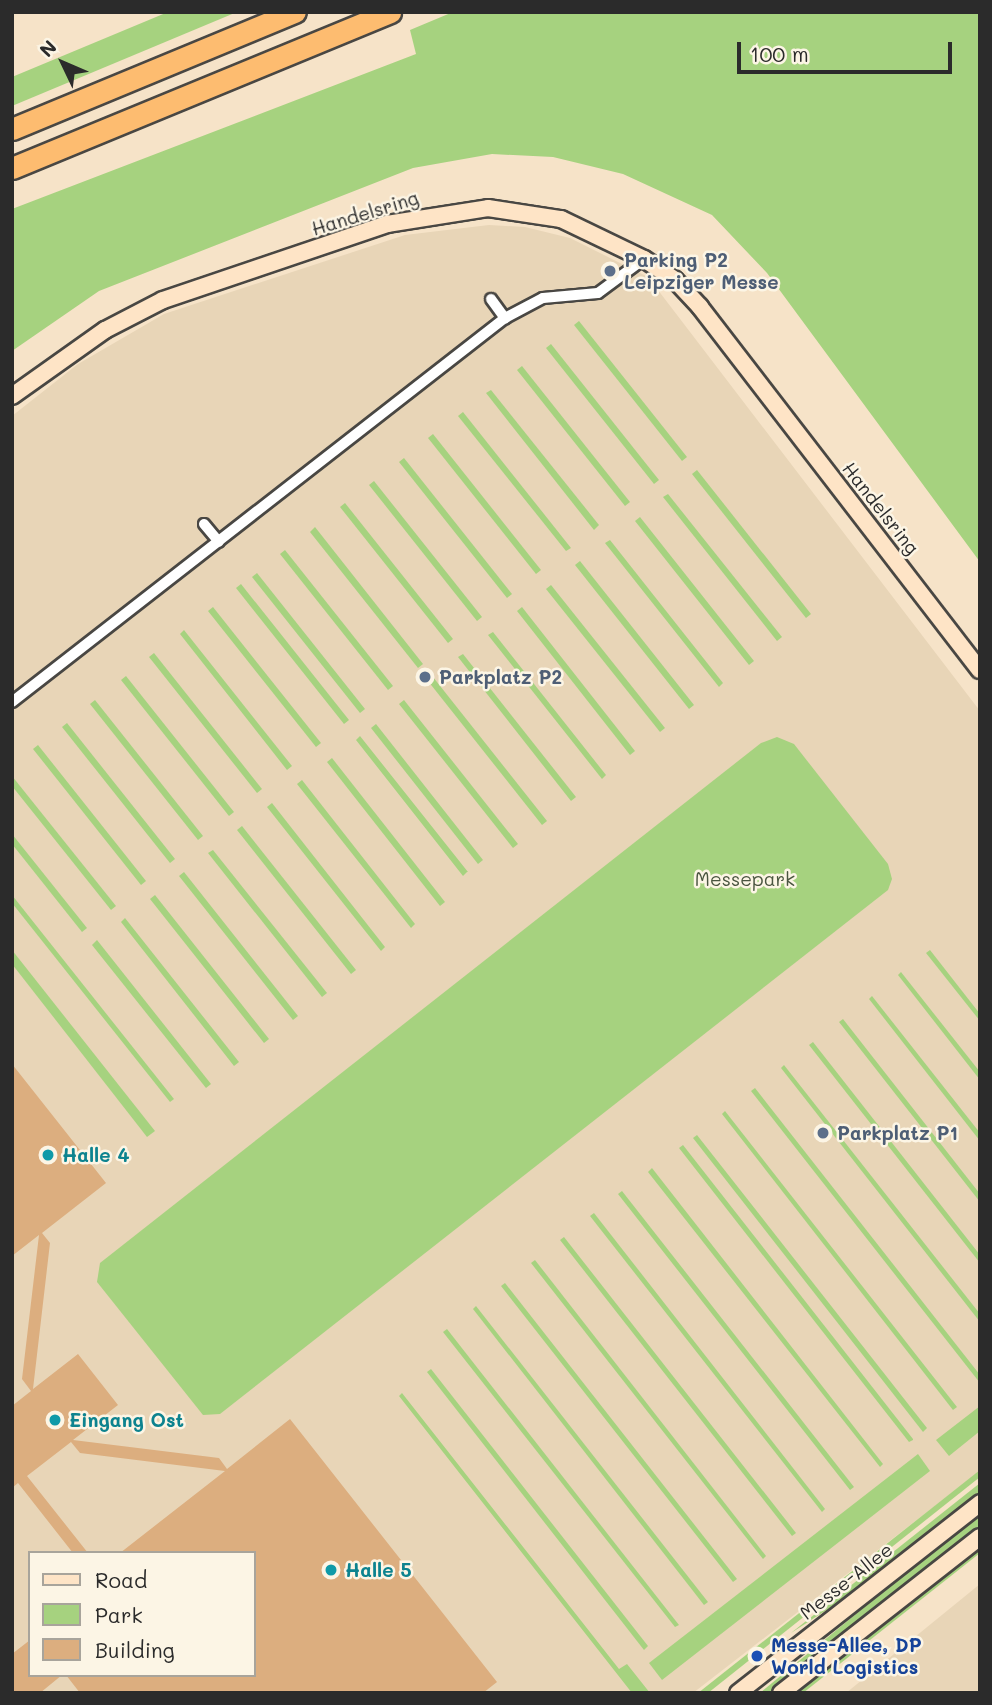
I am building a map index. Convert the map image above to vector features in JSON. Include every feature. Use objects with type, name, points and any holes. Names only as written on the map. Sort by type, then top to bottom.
[{"type":"highway","points":[[12,129],[295,12]]},
{"type":"highway","points":[[12,168],[390,12]]},
{"type":"main road","name":"Handelsring","points":[[12,397],[105,330],[163,300],[387,224],[434,214],[488,208],[539,214],[608,238],[675,280],[700,307],[980,670]]},
{"type":"main road","name":"Messe-Allee","points":[[738,1693],[980,1503]]},
{"type":"main road","points":[[781,1693],[980,1537]]},
{"type":"street","points":[[12,702],[505,318],[542,298],[598,293],[645,259]]},
{"type":"street","points":[[491,299],[505,318]]},
{"type":"street","points":[[204,524],[219,542]]},
{"type":"shaded area","points":[[489,225],[525,227],[570,238],[648,277],[980,711],[980,1471],[693,1693],[12,1693],[12,416],[78,364],[164,314],[405,235]]},
{"type":"shaded area","points":[[980,1584],[980,1693],[846,1693]]},
{"type":"green space","points":[[168,12],[237,12],[12,106],[12,77]]},
{"type":"green space","points":[[453,12],[980,12],[980,562],[767,273],[712,215],[623,174],[553,157],[492,154],[413,168],[99,291],[12,351],[12,209],[416,54],[410,30]]},
{"type":"green space","points":[[579,321],[687,457],[682,461],[574,325]]},
{"type":"green space","points":[[551,344],[659,480],[654,484],[546,348]]},
{"type":"green space","points":[[522,366],[630,502],[625,506],[517,370]]},
{"type":"green space","points":[[491,390],[599,525],[594,530],[486,393]]},
{"type":"green space","points":[[463,412],[571,548],[566,551],[458,416]]},
{"type":"green space","points":[[433,434],[541,570],[536,574],[428,438]]},
{"type":"green space","points":[[404,458],[512,594],[507,598],[399,462]]},
{"type":"green space","points":[[697,470],[811,614],[806,618],[692,474]]},
{"type":"green space","points":[[374,481],[482,617],[477,621],[369,485]]},
{"type":"green space","points":[[668,494],[782,637],[777,641],[663,497]]},
{"type":"green space","points":[[345,503],[453,639],[448,643],[340,507]]},
{"type":"green space","points":[[640,517],[754,661],[749,665],[635,521]]},
{"type":"green space","points":[[315,527],[423,664],[418,668],[310,532]]},
{"type":"green space","points":[[610,540],[723,683],[719,687],[605,543]]},
{"type":"green space","points":[[285,550],[393,686],[388,690],[280,554]]},
{"type":"green space","points":[[580,561],[694,705],[689,709],[575,565]]},
{"type":"green space","points":[[257,573],[365,709],[360,713],[252,577]]},
{"type":"green space","points":[[241,584],[349,720],[344,724],[236,588]]},
{"type":"green space","points":[[551,585],[665,728],[660,732],[546,589]]},
{"type":"green space","points":[[213,607],[321,743],[316,747],[208,611]]},
{"type":"green space","points":[[522,607],[635,751],[630,755],[517,611]]},
{"type":"green space","points":[[184,630],[292,766],[287,770],[180,634]]},
{"type":"green space","points":[[493,632],[606,775],[602,779],[488,635]]},
{"type":"green space","points":[[154,653],[262,789],[257,793],[149,657]]},
{"type":"green space","points":[[463,654],[576,797],[571,801],[458,657]]},
{"type":"green space","points":[[126,676],[234,812],[229,816],[121,680]]},
{"type":"green space","points":[[433,677],[547,821],[542,825],[428,681]]},
{"type":"green space","points":[[95,700],[203,836],[198,840],[90,704]]},
{"type":"green space","points":[[404,700],[518,844],[513,848],[399,704]]},
{"type":"green space","points":[[67,723],[175,859],[170,863],[62,727]]},
{"type":"green space","points":[[376,724],[483,860],[478,864],[371,728]]},
{"type":"green space","points":[[360,736],[468,872],[463,876],[356,740]]},
{"type":"green space","name":"Messepark","points":[[777,737],[794,744],[888,864],[892,879],[888,890],[220,1414],[203,1415],[97,1282],[100,1263],[761,743]]},
{"type":"green space","points":[[38,745],[146,881],[141,885],[33,749]]},
{"type":"green space","points":[[332,758],[445,902],[440,906],[327,762]]},
{"type":"green space","points":[[12,776],[116,906],[111,910],[12,786]]},
{"type":"green space","points":[[302,780],[415,924],[411,928],[297,784]]},
{"type":"green space","points":[[272,803],[385,947],[381,951],[267,807]]},
{"type":"green space","points":[[242,826],[356,970],[351,974],[237,830]]},
{"type":"green space","points":[[12,834],[87,928],[82,932],[12,844]]},
{"type":"green space","points":[[213,850],[327,993],[322,997],[208,853]]},
{"type":"green space","points":[[184,872],[298,1016],[293,1020],[179,876]]},
{"type":"green space","points":[[12,895],[174,1099],[170,1102],[12,903]]},
{"type":"green space","points":[[155,895],[269,1039],[264,1043],[150,899]]},
{"type":"green space","points":[[125,918],[239,1062],[234,1066],[121,922]]},
{"type":"green space","points":[[97,940],[211,1084],[206,1088],[92,945]]},
{"type":"green space","points":[[12,950],[155,1131],[147,1137],[12,964]]},
{"type":"green space","points":[[930,950],[980,1014],[980,1021],[926,953]]},
{"type":"green space","points":[[901,972],[980,1072],[980,1080],[898,975]]},
{"type":"green space","points":[[872,996],[980,1133],[980,1141],[869,999]]},
{"type":"green space","points":[[843,1019],[980,1194],[980,1202],[839,1022]]},
{"type":"green space","points":[[813,1042],[980,1255],[980,1263],[809,1045]]},
{"type":"green space","points":[[784,1065],[980,1314],[980,1322],[781,1068]]},
{"type":"green space","points":[[755,1088],[980,1375],[980,1383],[751,1091]]},
{"type":"green space","points":[[725,1111],[957,1407],[953,1410],[722,1114]]},
{"type":"green space","points":[[697,1135],[927,1428],[923,1432],[693,1138]]},
{"type":"green space","points":[[683,1145],[913,1440],[909,1442],[679,1148]]},
{"type":"green space","points":[[652,1168],[883,1464],[880,1467],[648,1172]]},
{"type":"green space","points":[[622,1191],[854,1487],[850,1490],[618,1194]]},
{"type":"green space","points":[[594,1213],[825,1509],[822,1512],[590,1216]]},
{"type":"green space","points":[[564,1237],[796,1533],[792,1536],[560,1240]]},
{"type":"green space","points":[[535,1260],[766,1556],[763,1559],[531,1263]]},
{"type":"green space","points":[[505,1283],[737,1579],[733,1582],[501,1286]]},
{"type":"green space","points":[[476,1306],[708,1602],[704,1605],[473,1309]]},
{"type":"green space","points":[[447,1329],[679,1625],[675,1627],[443,1332]]},
{"type":"green space","points":[[431,1369],[648,1646],[644,1650],[427,1372]]},
{"type":"green space","points":[[402,1393],[619,1669],[627,1664],[650,1693],[632,1693],[399,1396]]},
{"type":"green space","points":[[980,1406],[980,1431],[949,1456],[936,1440]]},
{"type":"green space","points":[[918,1454],[930,1471],[662,1680],[649,1663]]},
{"type":"green space","points":[[980,1470],[980,1477],[708,1693],[698,1693]]},
{"type":"green space","points":[[980,1483],[980,1494],[856,1591],[791,1633]]},
{"type":"green space","points":[[980,1512],[980,1526],[769,1693],[760,1693]]},
{"type":"green space","points":[[980,1545],[980,1553],[803,1693],[792,1693]]},
{"type":"building","name":"Halle 5","points":[[12,1064],[106,1183],[42,1233],[50,1243],[33,1389],[78,1354],[118,1405],[73,1440],[219,1458],[227,1469],[290,1419],[497,1682],[483,1693],[80,1693],[68,1677],[256,1677],[256,1551],[123,1551],[225,1471],[80,1453],[71,1442],[27,1476],[86,1551],[71,1551],[18,1483],[12,1488],[12,1406],[31,1391],[22,1379],[39,1235],[12,1256]]},
{"type":"building","points":[[28,1642],[28,1677],[60,1677],[40,1693],[12,1693],[12,1654]]},
{"type":"place","name":"Parking P2 Leipziger Messe","points":[[610,271]]},
{"type":"place","name":"Parkplatz P2","points":[[425,677]]},
{"type":"place","name":"Parkplatz P1","points":[[823,1133]]},
{"type":"place","name":"Halle 4","points":[[48,1155]]},
{"type":"place","name":"Eingang Ost","points":[[55,1420]]},
{"type":"place","name":"Halle 5","points":[[331,1570]]},
{"type":"place","name":"Messe-Allee, DP World Logistics","points":[[757,1656]]}]
